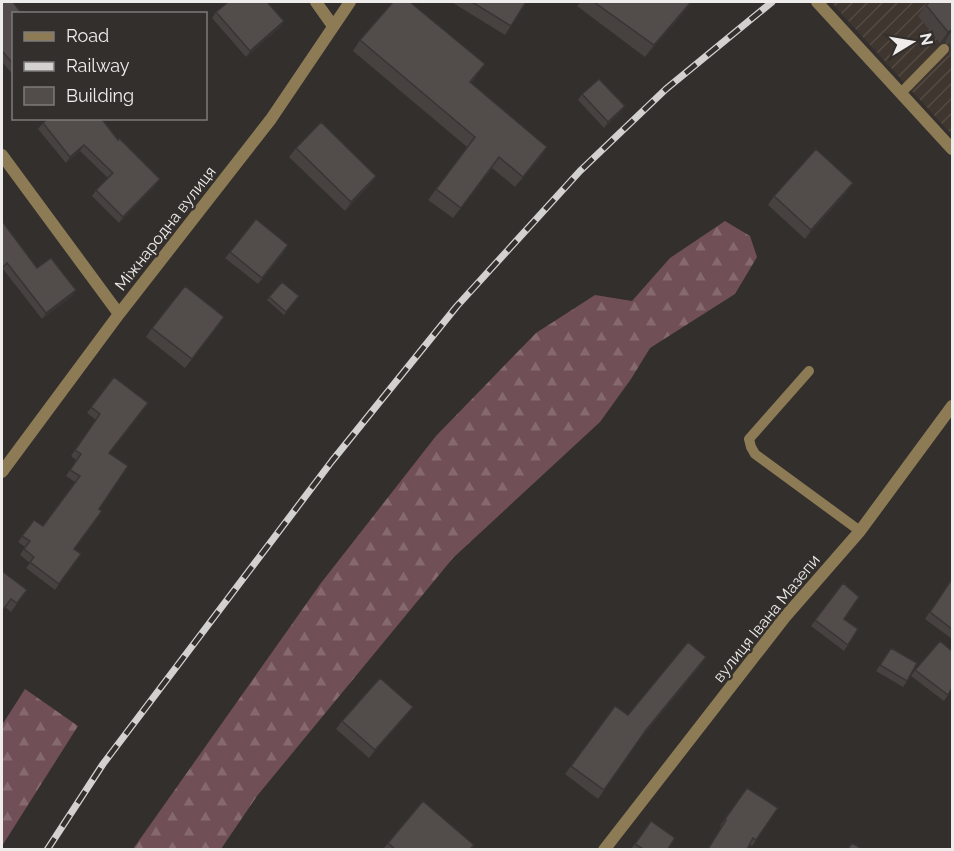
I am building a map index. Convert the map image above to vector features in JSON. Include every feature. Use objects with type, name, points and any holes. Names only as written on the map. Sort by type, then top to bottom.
[{"type":"street","points":[[316,2],[333,26]]},
{"type":"street","name":"Міжнародна вулиця","points":[[2,472],[119,314],[271,119],[350,2]]},
{"type":"street","points":[[817,2],[952,149]]},
{"type":"street","points":[[2,155],[119,314]]},
{"type":"street","name":"вулиця Івана Мазепи","points":[[604,849],[785,617],[860,531],[952,406]]},
{"type":"lane","points":[[902,93],[944,49]]},
{"type":"lane","points":[[808,371],[749,438],[751,447],[755,454],[860,531]]},
{"type":"shaded area","points":[[831,2],[952,2],[952,135]]},
{"type":"green space","points":[[725,221],[750,236],[757,257],[735,294],[650,348],[600,422],[453,558],[257,796],[221,849],[133,849],[321,583],[436,436],[536,333],[595,295],[632,301],[670,258]]},
{"type":"green space","points":[[25,689],[78,726],[2,846],[2,725]]},
{"type":"building","points":[[2,2],[13,2],[20,12],[12,12],[12,63],[2,51]]},
{"type":"building","points":[[228,2],[267,2],[284,21],[250,51],[216,12]]},
{"type":"building","points":[[393,2],[410,2],[485,64],[470,82],[547,147],[523,177],[499,157],[461,208],[436,189],[475,137],[360,40]]},
{"type":"building","points":[[472,2],[526,2],[511,26]]},
{"type":"building","points":[[594,2],[691,2],[654,45]]},
{"type":"building","points":[[930,2],[952,2],[952,30],[948,32],[926,5]]},
{"type":"building","points":[[599,79],[625,106],[608,122],[582,94]]},
{"type":"building","points":[[46,120],[103,120],[118,140],[119,138],[160,179],[123,217],[96,190],[113,173],[84,145],[70,157],[43,123]]},
{"type":"building","points":[[321,122],[376,176],[351,202],[296,148]]},
{"type":"building","points":[[816,149],[853,183],[811,230],[774,196]]},
{"type":"building","points":[[256,219],[288,245],[262,278],[230,252]]},
{"type":"building","points":[[2,221],[37,268],[51,258],[76,290],[46,313],[7,263],[2,268]]},
{"type":"building","points":[[282,282],[299,296],[286,312],[269,297]]},
{"type":"building","points":[[185,286],[224,317],[192,359],[152,328]]},
{"type":"building","points":[[114,377],[148,403],[109,453],[128,466],[99,509],[102,511],[74,549],[81,554],[59,584],[30,562],[34,557],[24,549],[30,541],[22,536],[34,520],[43,526],[80,476],[70,470],[81,454],[75,450],[100,414],[91,407]]},
{"type":"building","points":[[2,571],[27,590],[17,603],[11,599],[2,611]]},
{"type":"building","points":[[952,579],[952,629],[930,612]]},
{"type":"building","points":[[843,583],[859,597],[844,619],[858,629],[848,645],[815,620]]},
{"type":"building","points":[[940,641],[952,651],[952,688],[948,695],[915,670]]},
{"type":"building","points":[[688,642],[706,657],[646,730],[604,790],[571,766],[615,706],[628,715]]},
{"type":"building","points":[[891,648],[917,663],[907,681],[880,665]]},
{"type":"building","points":[[380,678],[413,707],[375,750],[342,721]]},
{"type":"building","points":[[747,788],[778,808],[756,840],[753,838],[747,849],[708,849],[725,819]]},
{"type":"building","points":[[423,801],[474,845],[470,849],[395,849],[388,843]]},
{"type":"building","points":[[651,821],[675,838],[668,849],[643,849],[635,844]]},
{"type":"building","points":[[852,843],[862,849],[848,849]]},
{"type":"railway","points":[[47,850],[103,764],[332,461],[457,306],[580,171],[666,89],[772,2]]}]
